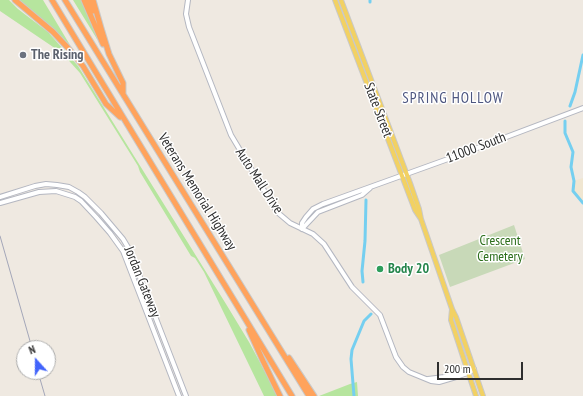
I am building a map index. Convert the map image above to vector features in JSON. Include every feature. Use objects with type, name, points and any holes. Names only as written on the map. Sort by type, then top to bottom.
[{"type":"highway","points":[[12,0],[26,10]]},
{"type":"highway","points":[[15,0],[52,32],[71,51],[83,66],[106,104],[125,122]]},
{"type":"highway","name":"Veterans Memorial Highway","points":[[52,0],[292,396]]},
{"type":"highway","name":"Veterans Memorial Highway","points":[[65,0],[309,396]]},
{"type":"highway","points":[[84,0],[96,31],[123,83],[123,94]]},
{"type":"highway","points":[[89,0],[109,54]]},
{"type":"highway","points":[[93,0],[100,28]]},
{"type":"highway","points":[[242,313],[280,396]]},
{"type":"highway","points":[[272,335],[278,339],[314,396]]},
{"type":"main road","name":"State Street","points":[[338,0],[352,29],[405,175]]},
{"type":"main road","name":"State Street","points":[[338,0],[419,209],[421,219],[483,396]]},
{"type":"main road","name":"State Street","points":[[452,309],[452,320],[476,396]]},
{"type":"street","name":"Auto Mall Drive","points":[[188,0],[186,14],[189,26],[233,140],[277,212],[285,219],[313,234],[324,244],[352,286],[380,315],[394,354],[400,364],[413,374],[433,382],[446,381],[474,368]]},
{"type":"street","name":"11000 South","points":[[302,228],[304,219],[316,207],[583,108]]},
{"type":"street","name":"Jordan Gateway","points":[[0,197],[35,186],[57,184],[69,187],[78,192],[101,213],[129,248],[186,396]]},
{"type":"street","name":"Jordan Gateway","points":[[0,203],[38,192],[56,191],[75,197],[81,201],[96,217],[123,251],[179,396]]},
{"type":"shaded area","points":[[583,178],[583,203],[573,191],[574,181]]},
{"type":"green space","points":[[0,0],[9,0],[18,9],[48,32],[78,66],[226,304],[249,342],[278,396],[264,396],[204,272],[195,258],[191,256],[140,172],[138,166],[80,73],[62,53],[0,11]]},
{"type":"green space","points":[[18,0],[43,0],[70,45],[49,26]]},
{"type":"green space","points":[[73,0],[82,0],[98,39],[97,39]]},
{"type":"green space","name":"Crescent Cemetery","points":[[514,225],[525,259],[450,287],[439,255]]},
{"type":"green space","points":[[357,382],[358,396],[319,396],[350,384]]},
{"type":"waterway","points":[[570,106],[575,92],[583,55]]},
{"type":"waterway","points":[[565,121],[565,133],[573,152],[571,167],[574,181],[573,191],[583,203]]},
{"type":"waterway","points":[[363,282],[362,271],[365,241],[366,200]]},
{"type":"waterway","points":[[354,396],[351,359],[352,350],[364,321],[371,314]]},
{"type":"railway","points":[[0,236],[30,340]]},
{"type":"railway","points":[[40,380],[45,396]]},
{"type":"place","name":"The Rising","points":[[23,55]]},
{"type":"place","name":"Body 20","points":[[380,269]]},
{"type":"district","name":"SPRING HOLLOW","points":[[453,99]]}]
